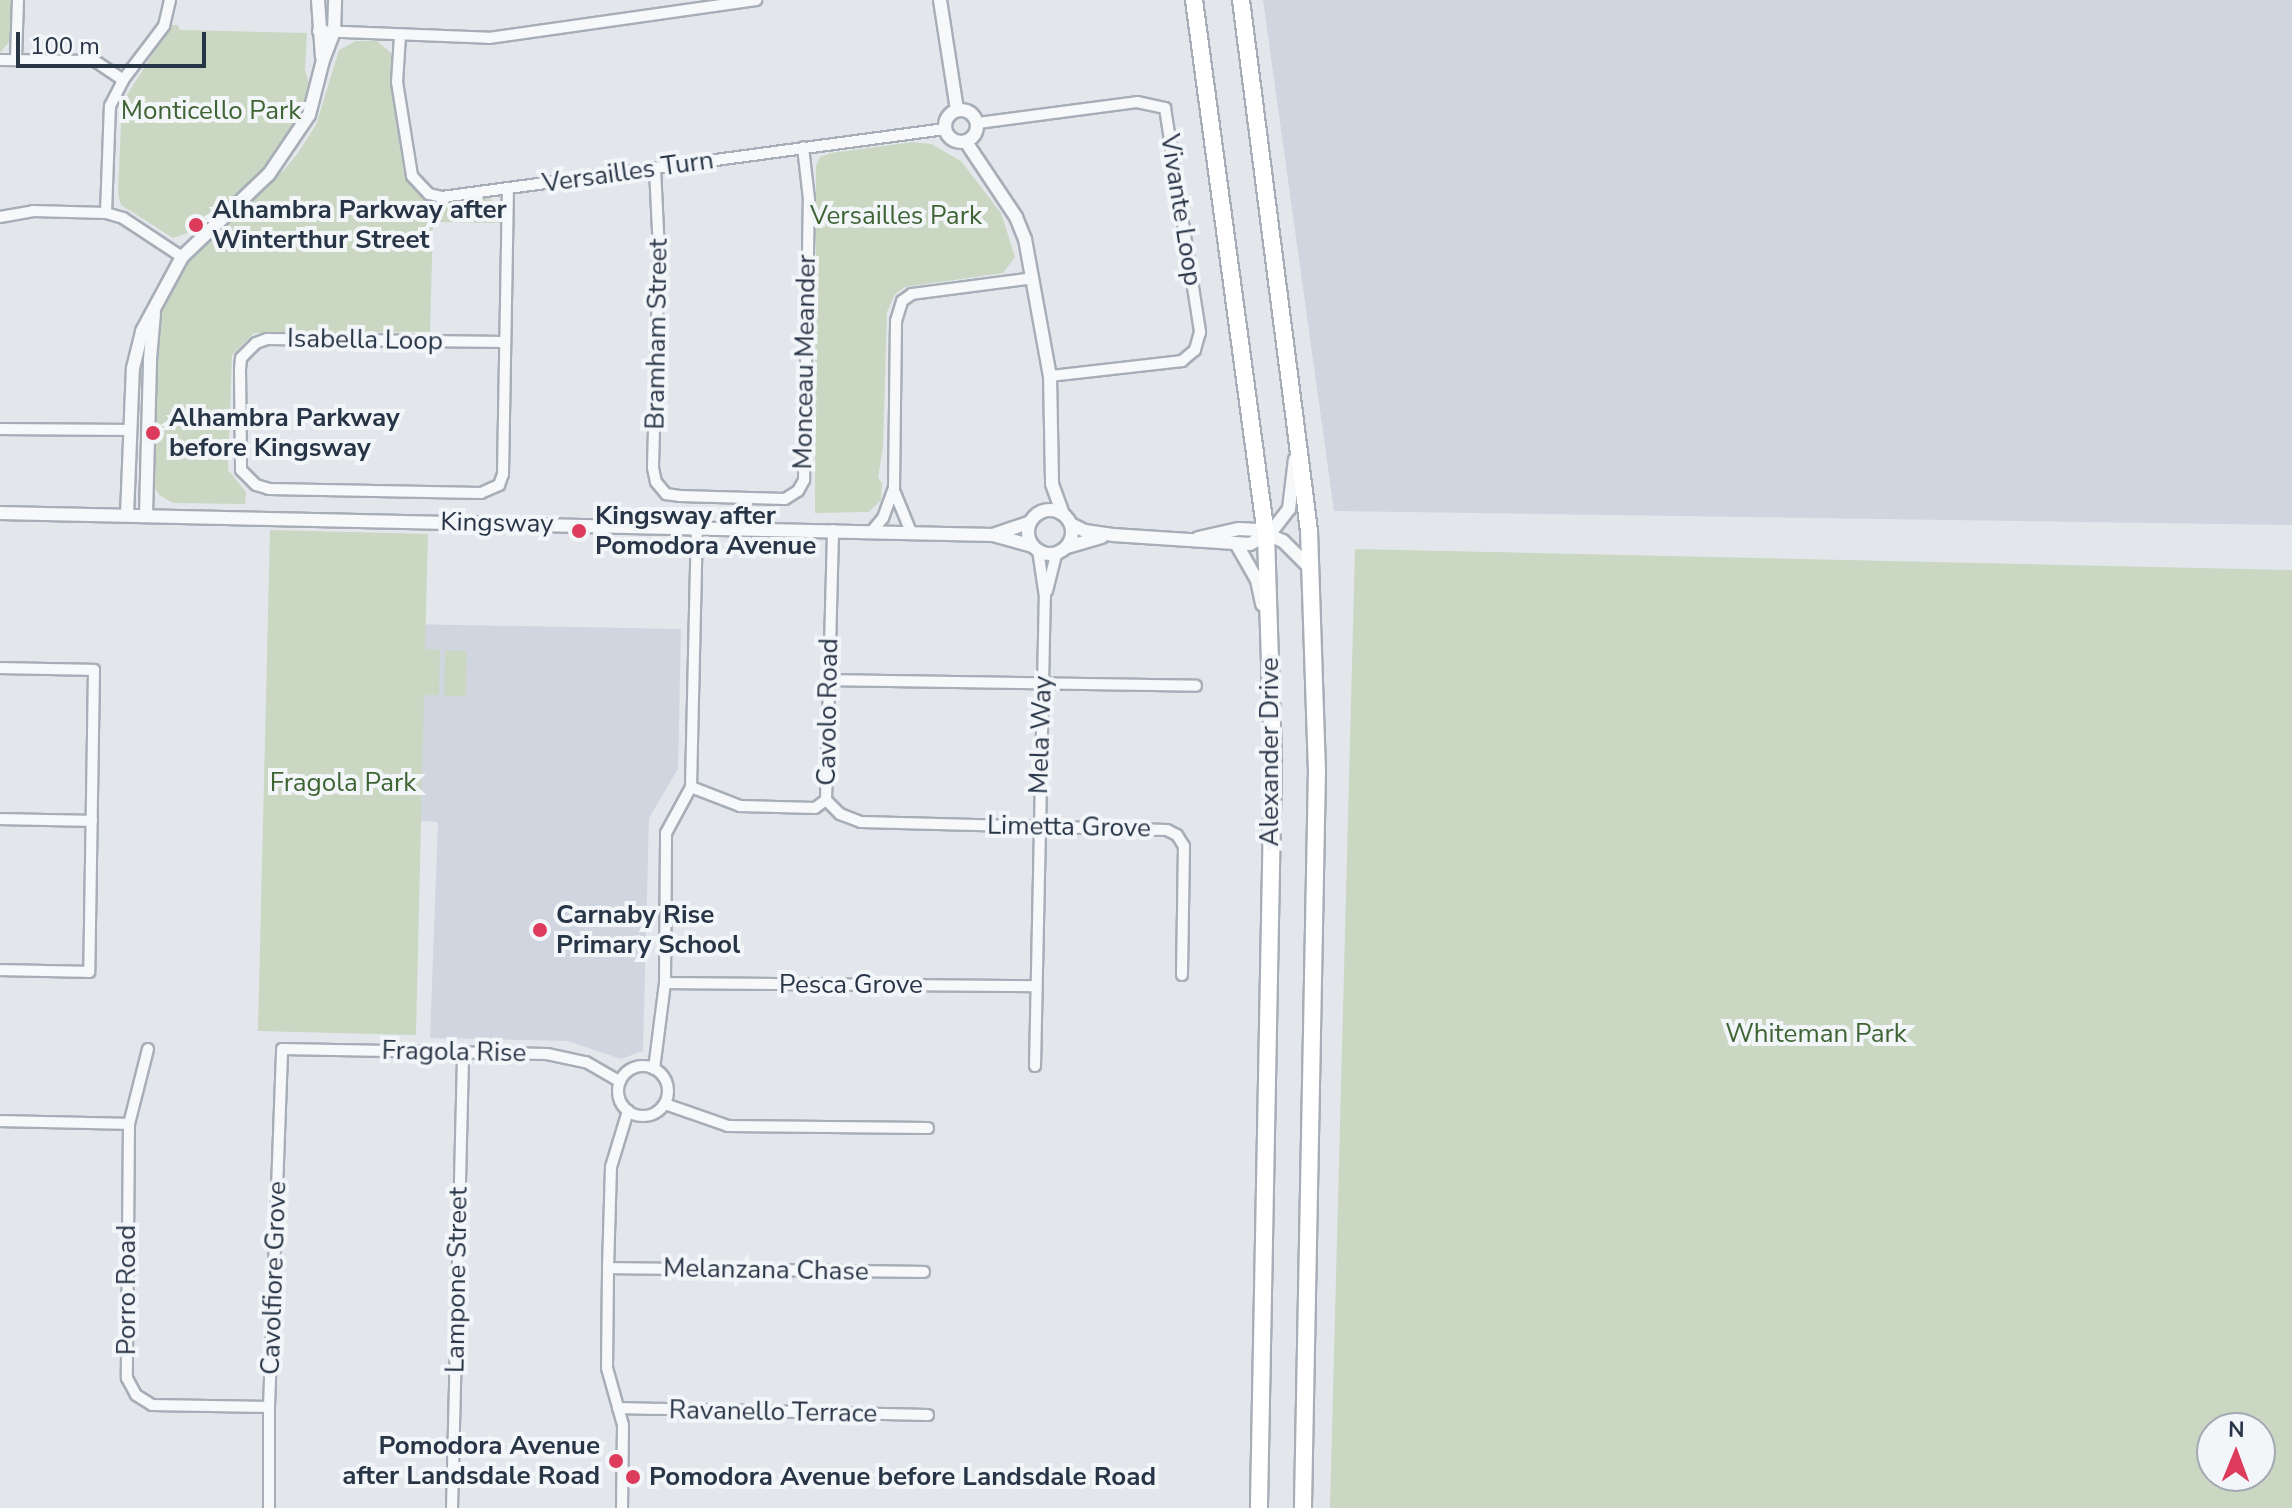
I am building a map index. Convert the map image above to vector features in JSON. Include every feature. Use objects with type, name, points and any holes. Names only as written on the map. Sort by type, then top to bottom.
[{"type":"main road","name":"Alexander Drive","points":[[1194,0],[1266,535],[1273,762],[1259,1508]]},
{"type":"main road","name":"Alexander Drive","points":[[1241,0],[1311,569],[1317,769],[1302,1504]]},
{"type":"street","points":[[16,58],[18,0]]},
{"type":"street","points":[[106,213],[109,118],[115,93],[160,33],[168,16],[170,0]]},
{"type":"street","points":[[318,0],[318,31],[323,60]]},
{"type":"street","points":[[127,515],[133,368],[142,331],[182,257],[269,174],[309,115],[323,60],[334,32],[335,0]]},
{"type":"street","points":[[318,31],[489,38],[756,0]]},
{"type":"street","points":[[940,0],[957,110]]},
{"type":"street","name":"Versailles Turn","points":[[400,36],[397,82],[412,176],[419,186],[442,197],[945,129]]},
{"type":"street","points":[[0,60],[95,61],[123,80]]},
{"type":"street","name":"Vivante Loop","points":[[978,123],[1137,102],[1165,108],[1200,332],[1195,350],[1182,361],[1050,376]]},
{"type":"street","points":[[957,110],[968,111],[978,123],[973,138],[966,142],[953,140],[945,129],[946,119],[957,110]]},
{"type":"street","points":[[966,142],[1016,217],[1033,278],[1050,376],[1052,484],[1072,536],[1061,550]]},
{"type":"street","name":"Monceau Meander","points":[[666,494],[785,499],[798,491],[804,480],[809,199],[803,147]]},
{"type":"street","name":"Bramham Street","points":[[655,169],[659,251],[653,468],[656,482],[666,494]]},
{"type":"street","points":[[505,342],[508,189]]},
{"type":"street","points":[[0,217],[33,211],[106,213],[123,218],[182,257]]},
{"type":"street","points":[[911,532],[898,507],[894,487],[896,321],[902,301],[912,294],[1033,278]]},
{"type":"street","points":[[146,515],[150,359],[155,306]]},
{"type":"street","name":"Isabella Loop","points":[[267,339],[505,342],[503,474],[499,485],[481,493],[269,489],[246,479],[238,461],[241,358],[256,343],[267,339]]},
{"type":"street","points":[[0,429],[129,430]]},
{"type":"street","points":[[1035,518],[1051,510],[1083,531],[1237,545],[1261,540],[1285,517],[1293,500],[1297,440]]},
{"type":"street","points":[[1052,484],[1028,534],[1035,548],[1061,550],[1113,535]]},
{"type":"street","points":[[872,531],[890,504],[894,487]]},
{"type":"street","name":"Kingsway","points":[[0,513],[911,532],[993,535],[1035,548]]},
{"type":"street","name":"Kingsway","points":[[993,535],[1035,518]]},
{"type":"street","points":[[654,1069],[665,983],[666,833],[691,787],[697,528]]},
{"type":"street","points":[[1195,539],[1239,529],[1258,530],[1291,547],[1311,569]]},
{"type":"street","name":"Cavolo Road","points":[[691,787],[740,806],[815,808],[826,800],[833,530]]},
{"type":"street","points":[[1237,545],[1257,580],[1269,638]]},
{"type":"street","name":"Mela Way","points":[[1035,548],[1045,597],[1035,1066]]},
{"type":"street","name":"Mela Way","points":[[1045,597],[1061,550]]},
{"type":"street","points":[[0,668],[94,670],[89,972],[0,970]]},
{"type":"street","points":[[828,680],[1196,686]]},
{"type":"street","name":"Limetta Grove","points":[[826,800],[840,814],[861,822],[1167,830],[1177,835],[1184,846],[1182,975]]},
{"type":"street","points":[[0,819],[92,821]]},
{"type":"street","name":"Pesca Grove","points":[[665,983],[1036,986]]},
{"type":"street","name":"Porro Road","points":[[148,1049],[129,1124],[127,1378],[130,1387],[143,1402],[152,1405],[269,1407]]},
{"type":"street","name":"Fragola Rise","points":[[282,1049],[547,1054],[586,1062],[620,1082]]},
{"type":"street","name":"Cavolfiore Grove","points":[[269,1508],[269,1407],[282,1049]]},
{"type":"street","name":"Lampone Street","points":[[452,1508],[463,1052]]},
{"type":"street","points":[[654,1069],[666,1081],[668,1097],[665,1104],[644,1116],[628,1111],[619,1098],[620,1082],[630,1070],[654,1069]]},
{"type":"street","points":[[665,1104],[728,1126],[928,1128]]},
{"type":"street","points":[[622,1508],[623,1425],[607,1368],[608,1268],[611,1167],[628,1111]]},
{"type":"street","points":[[0,1121],[129,1124]]},
{"type":"street","name":"Melanzana Chase","points":[[608,1268],[924,1272]]},
{"type":"street","name":"Ravanello Terrace","points":[[618,1408],[928,1415]]},
{"type":"shaded area","points":[[1263,0],[2292,0],[2292,525],[1334,511]]},
{"type":"shaded area","name":"Carnaby Rise Primary School","points":[[405,624],[681,629],[678,769],[649,818],[643,1051],[621,1059],[568,1041],[430,1038],[438,822],[413,820]]},
{"type":"green space","points":[[0,0],[13,0],[12,38],[0,53]]},
{"type":"green space","name":"Monticello Park","points":[[171,25],[178,25],[180,30],[307,33],[305,70],[310,87],[284,147],[264,172],[187,233],[173,238],[121,205],[118,193],[122,103]]},
{"type":"green space","points":[[356,41],[377,41],[391,53],[404,174],[411,186],[427,197],[442,201],[489,198],[500,208],[502,223],[433,222],[430,332],[254,333],[232,355],[228,470],[246,492],[245,504],[173,503],[159,495],[151,481],[155,306],[182,257],[284,170],[298,153],[316,125],[339,50]]},
{"type":"green space","name":"Versailles Park","points":[[913,142],[931,144],[961,161],[1001,213],[1015,257],[1003,273],[905,287],[895,294],[887,312],[883,446],[878,478],[882,483],[881,500],[869,512],[815,513],[816,166],[820,157],[831,153]]},
{"type":"green space","name":"Fragola Park","points":[[270,530],[428,534],[425,649],[440,650],[439,695],[424,695],[416,1035],[258,1031]]},
{"type":"green space","name":"Whiteman Park","points":[[1355,549],[2292,570],[2292,1508],[1330,1508]]},
{"type":"green space","points":[[445,650],[467,651],[466,696],[444,696]]},
{"type":"place","name":"Alhambra Parkway after Winterthur Street","points":[[196,225]]},
{"type":"place","name":"Alhambra Parkway before Kingsway","points":[[153,433]]},
{"type":"place","name":"Kingsway after Pomodora Avenue","points":[[579,531]]},
{"type":"place","name":"Carnaby Rise Primary School","points":[[540,930]]},
{"type":"place","name":"Pomodora Avenue after Landsdale Road","points":[[616,1461]]},
{"type":"place","name":"Pomodora Avenue before Landsdale Road","points":[[633,1477]]}]
